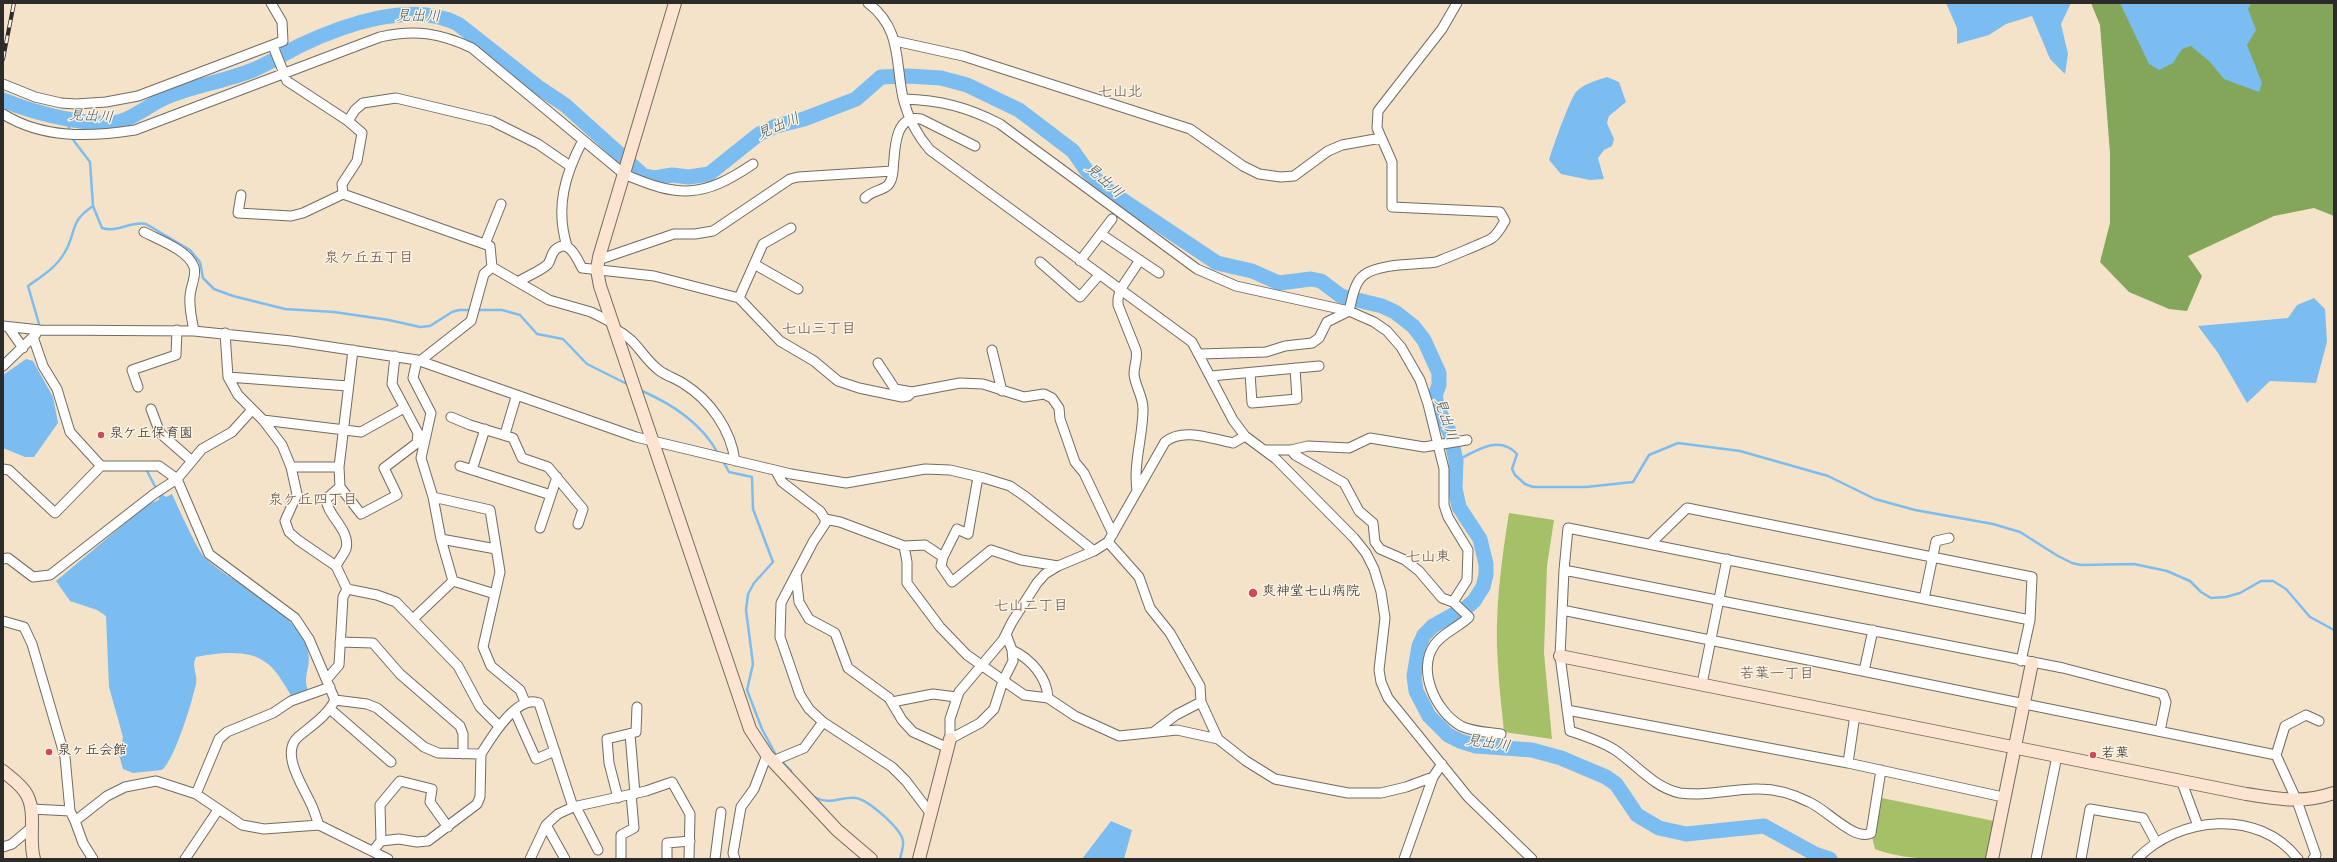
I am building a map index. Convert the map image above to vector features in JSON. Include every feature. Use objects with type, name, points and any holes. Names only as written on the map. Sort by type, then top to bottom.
[{"type":"street","points":[[3,84],[35,97],[60,103],[76,104],[106,102],[138,96],[283,41],[282,22],[271,3]]},
{"type":"street","points":[[675,3],[598,265],[600,286],[750,729],[770,758],[837,830],[871,859]]},
{"type":"street","points":[[868,3],[879,11],[888,24],[895,41],[904,99],[911,120],[930,150],[1099,275],[1181,332],[1192,342],[1200,354],[1233,420],[1245,436],[1265,450],[1349,532],[1366,553],[1374,569],[1382,592],[1385,618],[1379,670],[1381,682],[1388,698],[1468,797],[1532,859]]},
{"type":"street","points":[[1200,354],[1266,352],[1285,346],[1312,343],[1318,338],[1327,322],[1349,311],[1357,286],[1363,275],[1372,271],[1409,264],[1437,262],[1492,239],[1505,221],[1500,212],[1392,207],[1392,162],[1377,128],[1378,111],[1442,29],[1457,3]]},
{"type":"street","points":[[3,114],[15,121],[60,134],[105,135],[135,130],[380,37],[402,32],[435,35],[456,40],[472,48],[624,174],[665,190],[676,192],[703,190],[730,179],[753,164]]},
{"type":"street","points":[[895,41],[983,62],[1190,129],[1243,166],[1259,174],[1281,177],[1294,176],[1328,151],[1342,145],[1382,138]]},
{"type":"street","points":[[273,46],[287,81],[348,121],[362,132],[357,161],[342,184],[343,194]]},
{"type":"street","points":[[348,121],[355,110],[363,103],[396,98],[492,121],[538,144],[570,166]]},
{"type":"street","points":[[904,99],[929,99],[956,105],[973,110],[1000,124],[1197,269],[1236,286],[1349,311],[1374,322],[1387,331],[1401,347],[1420,380],[1428,404],[1437,446],[1444,469],[1444,505],[1454,528],[1468,550],[1467,580],[1453,602]]},
{"type":"street","points":[[865,198],[888,186],[892,180],[898,131],[914,118],[921,119],[975,146]]},
{"type":"street","points":[[583,140],[570,166],[562,215],[562,229],[568,246],[574,252],[582,268],[598,265],[674,234],[695,234],[713,231],[790,179],[798,177],[893,171]]},
{"type":"street","points":[[241,195],[238,213],[291,216],[303,213],[343,194],[490,246],[492,267]]},
{"type":"street","points":[[485,244],[501,204]]},
{"type":"street","points":[[1080,261],[1112,219]]},
{"type":"street","points":[[739,298],[763,244],[791,228]]},
{"type":"street","points":[[144,232],[180,251],[189,258],[194,267],[190,297],[194,331]]},
{"type":"street","points":[[1101,234],[1159,273]]},
{"type":"street","points":[[518,282],[548,264],[558,248],[568,246]]},
{"type":"street","points":[[1137,491],[1135,475],[1143,409],[1142,397],[1134,372],[1138,358],[1136,350],[1118,305],[1120,290],[1140,260]]},
{"type":"street","points":[[1040,262],[1080,297],[1099,275]]},
{"type":"street","points":[[754,264],[798,289]]},
{"type":"street","points":[[598,265],[654,276],[739,298],[780,340],[814,361],[838,381],[859,388],[902,396],[908,396],[912,392]]},
{"type":"street","points":[[492,267],[549,300],[591,312],[625,334],[639,346],[660,371],[690,388],[715,411],[734,453],[735,461]]},
{"type":"street","points":[[453,581],[441,538],[433,497],[421,458],[431,413],[428,402],[412,378],[419,361],[471,321],[484,274],[492,267]]},
{"type":"street","points":[[6,327],[36,333],[177,330],[225,333],[395,356],[419,361],[516,397],[654,442],[776,471],[846,483],[925,469],[950,470],[978,476],[1010,486],[1094,551]]},
{"type":"street","points":[[6,327],[23,348]]},
{"type":"street","points":[[138,386],[132,370],[176,355],[177,330]]},
{"type":"street","points":[[3,366],[23,348],[36,333]]},
{"type":"street","points":[[36,333],[43,366],[58,390],[70,432],[101,466]]},
{"type":"street","points":[[225,333],[228,377],[238,395],[251,411],[263,420],[282,445],[291,466],[298,494],[285,521],[289,532],[336,566],[347,589]]},
{"type":"street","points":[[353,350],[339,466],[340,487],[362,514],[397,495],[384,468],[417,443],[418,432],[392,384],[395,356]]},
{"type":"street","points":[[992,350],[1002,391]]},
{"type":"street","points":[[878,363],[895,389],[912,392],[960,382],[983,384],[1002,391],[1024,396],[1044,394],[1052,398],[1059,408],[1060,419],[1075,462],[1084,473],[1111,538],[1139,577],[1150,608],[1170,633],[1200,686],[1201,702],[1218,739]]},
{"type":"street","points":[[1211,376],[1318,366]]},
{"type":"street","points":[[1250,373],[1252,403],[1297,399],[1295,368]]},
{"type":"street","points":[[228,377],[348,386]]},
{"type":"street","points":[[505,434],[516,397]]},
{"type":"street","points":[[263,420],[343,431],[362,432],[404,408]]},
{"type":"street","points":[[151,410],[160,433],[192,461]]},
{"type":"street","points":[[3,559],[8,558],[33,577],[50,575],[154,494],[177,480],[202,449],[232,432],[251,411]]},
{"type":"street","points":[[451,417],[485,429],[505,434],[513,438],[522,458],[548,467],[584,509],[578,524]]},
{"type":"street","points":[[472,470],[485,429]]},
{"type":"street","points":[[919,859],[949,744],[950,719],[956,697],[1003,640],[1012,622],[1036,583],[1045,574],[1058,566],[1094,551],[1111,538],[1165,442],[1172,437],[1186,434],[1233,443],[1245,436]]},
{"type":"street","points":[[1265,450],[1291,450],[1308,446],[1349,448],[1370,438],[1424,447],[1467,440]]},
{"type":"street","points":[[1291,450],[1295,455],[1344,483],[1356,506],[1372,523],[1377,545],[1380,549],[1405,560],[1419,571],[1442,598],[1453,602],[1469,617],[1435,644],[1429,666],[1431,689],[1441,709],[1461,726],[1475,731],[1500,734]]},
{"type":"street","points":[[3,469],[9,470],[56,513],[101,466],[159,466],[177,480],[210,554],[295,618],[309,639],[335,700]]},
{"type":"street","points":[[291,466],[339,466]]},
{"type":"street","points":[[460,466],[551,495]]},
{"type":"street","points":[[776,471],[782,482],[820,511],[825,519],[825,524],[813,542],[781,603],[780,636],[800,695],[809,709],[823,722],[892,767],[906,781],[925,809],[931,814]]},
{"type":"street","points":[[978,476],[968,534],[957,529],[943,557],[941,566],[952,582],[991,550],[1021,560],[1058,566]]},
{"type":"street","points":[[540,528],[557,477]]},
{"type":"street","points":[[336,566],[346,548],[343,530],[327,505],[326,499],[340,487]]},
{"type":"street","points":[[433,497],[490,510],[500,572],[483,647],[486,658],[491,666],[520,690],[525,702]]},
{"type":"street","points":[[1650,544],[1687,508],[1931,555],[2032,577],[2030,620],[2022,703],[1992,859]]},
{"type":"street","points":[[825,519],[840,522],[904,546],[925,545],[943,557]]},
{"type":"street","points":[[1881,770],[1871,833],[1866,836],[1856,834],[1810,802],[1779,790],[1758,788],[1695,794],[1680,793],[1661,786],[1604,744],[1570,731],[1560,656],[1564,570],[1568,528],[2030,620]]},
{"type":"street","points":[[441,538],[496,549]]},
{"type":"street","points":[[1924,599],[1931,555],[1936,541],[1949,538]]},
{"type":"street","points":[[1366,553],[1377,545]]},
{"type":"street","points":[[904,546],[907,562],[907,583],[940,627],[967,655],[1024,695],[1048,698],[1075,716],[1119,736],[1154,731],[1177,730],[1218,739],[1246,761],[1275,779],[1348,793],[1381,793],[1406,787],[1433,777]]},
{"type":"street","points":[[1702,684],[1709,640],[1727,559]]},
{"type":"street","points":[[1564,570],[1873,630],[2026,662],[2063,668],[2162,694],[2166,702],[2160,731]]},
{"type":"street","points":[[796,574],[800,602],[809,619],[835,633],[848,668],[880,690],[892,702],[902,720],[913,732],[949,744]]},
{"type":"street","points":[[453,581],[495,594]]},
{"type":"street","points":[[413,618],[453,581]]},
{"type":"street","points":[[347,589],[377,595],[396,602],[458,666],[480,707],[499,726]]},
{"type":"street","points":[[196,794],[219,739],[227,732],[273,713],[290,702],[328,683],[339,665],[343,597],[347,589]]},
{"type":"street","points":[[1562,610],[2276,755]]},
{"type":"street","points":[[3,621],[24,627],[32,644],[65,757],[70,811],[83,843],[93,859]]},
{"type":"street","points":[[1864,671],[1873,630]]},
{"type":"street","points":[[949,744],[989,716],[994,709],[1003,681],[1013,661],[1012,650],[1006,634]]},
{"type":"street","points":[[340,642],[373,643],[400,674],[460,726],[463,734],[463,754]]},
{"type":"street","points":[[1012,650],[1023,655],[1043,678],[1048,688],[1048,698]]},
{"type":"street","points":[[1560,656],[2246,794],[2297,801],[2317,799],[2334,793]]},
{"type":"street","points":[[892,702],[933,694],[956,697]]},
{"type":"street","points":[[335,700],[367,704],[377,708],[424,747],[438,753],[481,754]]},
{"type":"street","points":[[319,825],[310,802],[296,779],[291,749],[293,741],[330,709],[335,700]]},
{"type":"street","points":[[380,841],[399,838],[417,842],[428,842],[477,804],[480,797],[481,754],[499,726],[525,702],[533,701],[539,703],[575,807],[598,850]]},
{"type":"street","points":[[1154,731],[1176,715],[1201,702]]},
{"type":"street","points":[[618,798],[609,763],[606,739],[636,732],[637,707]]},
{"type":"street","points":[[330,709],[391,762]]},
{"type":"street","points":[[1567,710],[1848,763],[2003,797]]},
{"type":"street","points":[[515,712],[536,759],[555,751]]},
{"type":"street","points":[[1848,763],[1855,715]]},
{"type":"street","points":[[2313,859],[2316,855],[2297,801],[2276,755],[2285,726],[2306,715],[2319,721]]},
{"type":"street","points":[[735,859],[733,853],[741,807],[754,789],[770,758],[804,748],[823,722]]},
{"type":"street","points":[[621,859],[621,835],[634,828],[630,734]]},
{"type":"street","points":[[2036,859],[2057,756]]},
{"type":"street","points":[[1404,859],[1433,777],[1442,764]]},
{"type":"street","points":[[3,771],[28,795],[31,809],[34,859]]},
{"type":"street","points":[[2181,780],[2198,826]]},
{"type":"street","points":[[75,821],[107,796],[125,787],[156,781],[196,794],[242,825],[264,829],[319,825],[388,859]]},
{"type":"street","points":[[373,851],[380,841],[380,804],[400,781],[432,789],[430,802],[448,827]]},
{"type":"street","points":[[530,859],[546,825],[558,814],[575,807],[618,798],[672,782],[690,814],[689,859]]},
{"type":"street","points":[[31,809],[70,811]]},
{"type":"street","points":[[2081,859],[2090,809],[2143,818],[2156,842]]},
{"type":"street","points":[[185,859],[218,810]]},
{"type":"street","points":[[715,859],[721,812]]},
{"type":"street","points":[[2137,859],[2156,842],[2181,830],[2222,823],[2262,831],[2283,843],[2298,859]]},
{"type":"street","points":[[546,825],[565,859]]},
{"type":"street","points":[[3,847],[12,844],[31,828]]},
{"type":"street","points":[[667,859],[667,842],[690,841]]},
{"type":"green space","points":[[2091,3],[2334,3],[2334,216],[2314,208],[2274,216],[2188,256],[2202,276],[2187,311],[2169,309],[2129,292],[2100,262],[2110,223],[2110,153],[2100,25]]},
{"type":"green space","points":[[1509,513],[1554,520],[1547,566],[1544,653],[1552,739],[1504,732],[1498,674],[1497,627],[1503,551]]},
{"type":"green space","points":[[1877,797],[1999,822],[1992,859],[1916,858],[1887,853],[1875,849],[1871,833]]},
{"type":"water","points":[[1946,3],[2071,3],[2061,24],[2068,54],[2065,74],[2050,59],[2032,16],[2006,24],[1989,35],[1957,44],[1957,28]]},
{"type":"water","points":[[2120,3],[2251,3],[2248,9],[2256,30],[2247,45],[2262,83],[2259,92],[2224,79],[2210,62],[2191,46],[2182,49],[2173,63],[2159,70],[2149,64]]},
{"type":"water","points":[[1607,77],[1619,82],[1626,102],[1609,116],[1607,123],[1614,139],[1612,146],[1604,150],[1598,158],[1604,179],[1590,180],[1561,174],[1549,160],[1561,124],[1573,96],[1582,87]]},
{"type":"water","points":[[2314,298],[2325,309],[2327,342],[2316,383],[2270,381],[2247,403],[2218,353],[2198,326],[2288,318],[2297,305]]},
{"type":"water","points":[[26,359],[33,361],[53,397],[58,423],[34,457],[25,457],[3,448],[3,375]]},
{"type":"water","points":[[162,494],[166,497],[172,494],[193,539],[206,559],[218,569],[273,606],[296,628],[304,641],[309,656],[306,679],[308,690],[292,697],[272,667],[260,659],[252,656],[223,653],[196,657],[194,667],[196,684],[191,703],[177,743],[167,764],[162,770],[133,773],[123,769],[119,755],[123,737],[109,687],[106,616],[97,610],[70,601],[56,581],[148,504],[159,500],[159,497]]},
{"type":"water","points":[[1111,821],[1132,830],[1124,859],[1082,859]]},
{"type":"waterway","name":"見出川","points":[[3,100],[27,109],[71,120],[100,123],[119,122],[169,96],[253,70],[301,45],[337,30],[378,18],[420,14],[440,17],[458,24],[538,87],[565,105],[644,176],[655,178],[672,175],[689,177],[709,174],[759,134],[776,126],[804,119],[856,99],[881,77],[908,76],[941,78],[967,85],[1019,110],[1073,151],[1087,171],[1109,191],[1217,263],[1252,271],[1279,283],[1311,279],[1321,281],[1341,296],[1382,306],[1395,312],[1413,326],[1424,340],[1439,373],[1439,385],[1435,396],[1438,409],[1450,433],[1456,461],[1455,488],[1459,507],[1480,539],[1486,564],[1486,575],[1483,587],[1474,601],[1467,607],[1433,626],[1424,635],[1419,646],[1414,676],[1416,691],[1429,716],[1448,735],[1476,746],[1532,750],[1561,758],[1606,777],[1616,784],[1637,815],[1659,828],[1686,834],[1764,826],[1815,854],[1830,859]]},
{"type":"waterway","points":[[69,119],[69,132]]},
{"type":"waterway","points":[[71,137],[90,162],[93,206],[102,228],[113,229],[135,224],[146,224],[190,250],[200,262],[203,278],[214,289],[233,296],[285,309],[334,312],[389,320],[420,327],[430,326],[452,312],[459,310],[502,310],[520,315],[537,334],[563,339],[587,364],[629,385]]},
{"type":"waterway","points":[[39,324],[28,286],[57,263],[69,245],[74,227],[80,217],[93,206]]},
{"type":"waterway","points":[[640,390],[675,408],[695,424],[704,433],[719,455]]},
{"type":"waterway","points":[[66,433],[73,441]]},
{"type":"waterway","points":[[1456,461],[1487,446],[1503,445],[1510,448],[1517,454],[1512,469],[1515,475],[1525,484],[1533,487],[1586,487],[1633,482],[1649,455],[1678,443],[1740,451],[1828,476],[1875,499],[1915,510],[1993,524],[2020,532],[2072,563],[2081,565],[2134,564],[2167,571],[2190,581],[2201,592],[2211,598],[2226,597],[2240,593],[2261,581],[2273,581],[2286,589],[2310,617],[2334,630]]},
{"type":"waterway","points":[[723,461],[729,472],[752,477],[753,509],[773,562],[754,583],[748,594],[746,610],[753,664],[747,690],[762,729],[777,757]]},
{"type":"waterway","points":[[147,471],[160,496]]},
{"type":"waterway","points":[[780,760],[791,771]]},
{"type":"waterway","points":[[814,797],[826,801],[856,798],[876,809],[890,822],[901,836],[903,848],[900,859]]},
{"type":"railway","points":[[3,59],[14,3]]},
{"type":"place","name":"泉ケ丘保育園","points":[[101,435]]},
{"type":"place","name":"爽神堂七山病院","points":[[1253,593]]},
{"type":"place","name":"泉ヶ丘会館","points":[[49,752]]},
{"type":"place","name":"若葉","points":[[2093,755]]},
{"type":"district","name":"七山北","points":[[1120,94]]},
{"type":"district","name":"泉ケ丘五丁目","points":[[369,260]]},
{"type":"district","name":"七山三丁目","points":[[819,331]]},
{"type":"district","name":"泉ケ丘四丁目","points":[[313,502]]},
{"type":"district","name":"七山東","points":[[1428,559]]},
{"type":"district","name":"七山二丁目","points":[[1031,608]]},
{"type":"district","name":"若葉一丁目","points":[[1777,676]]}]
